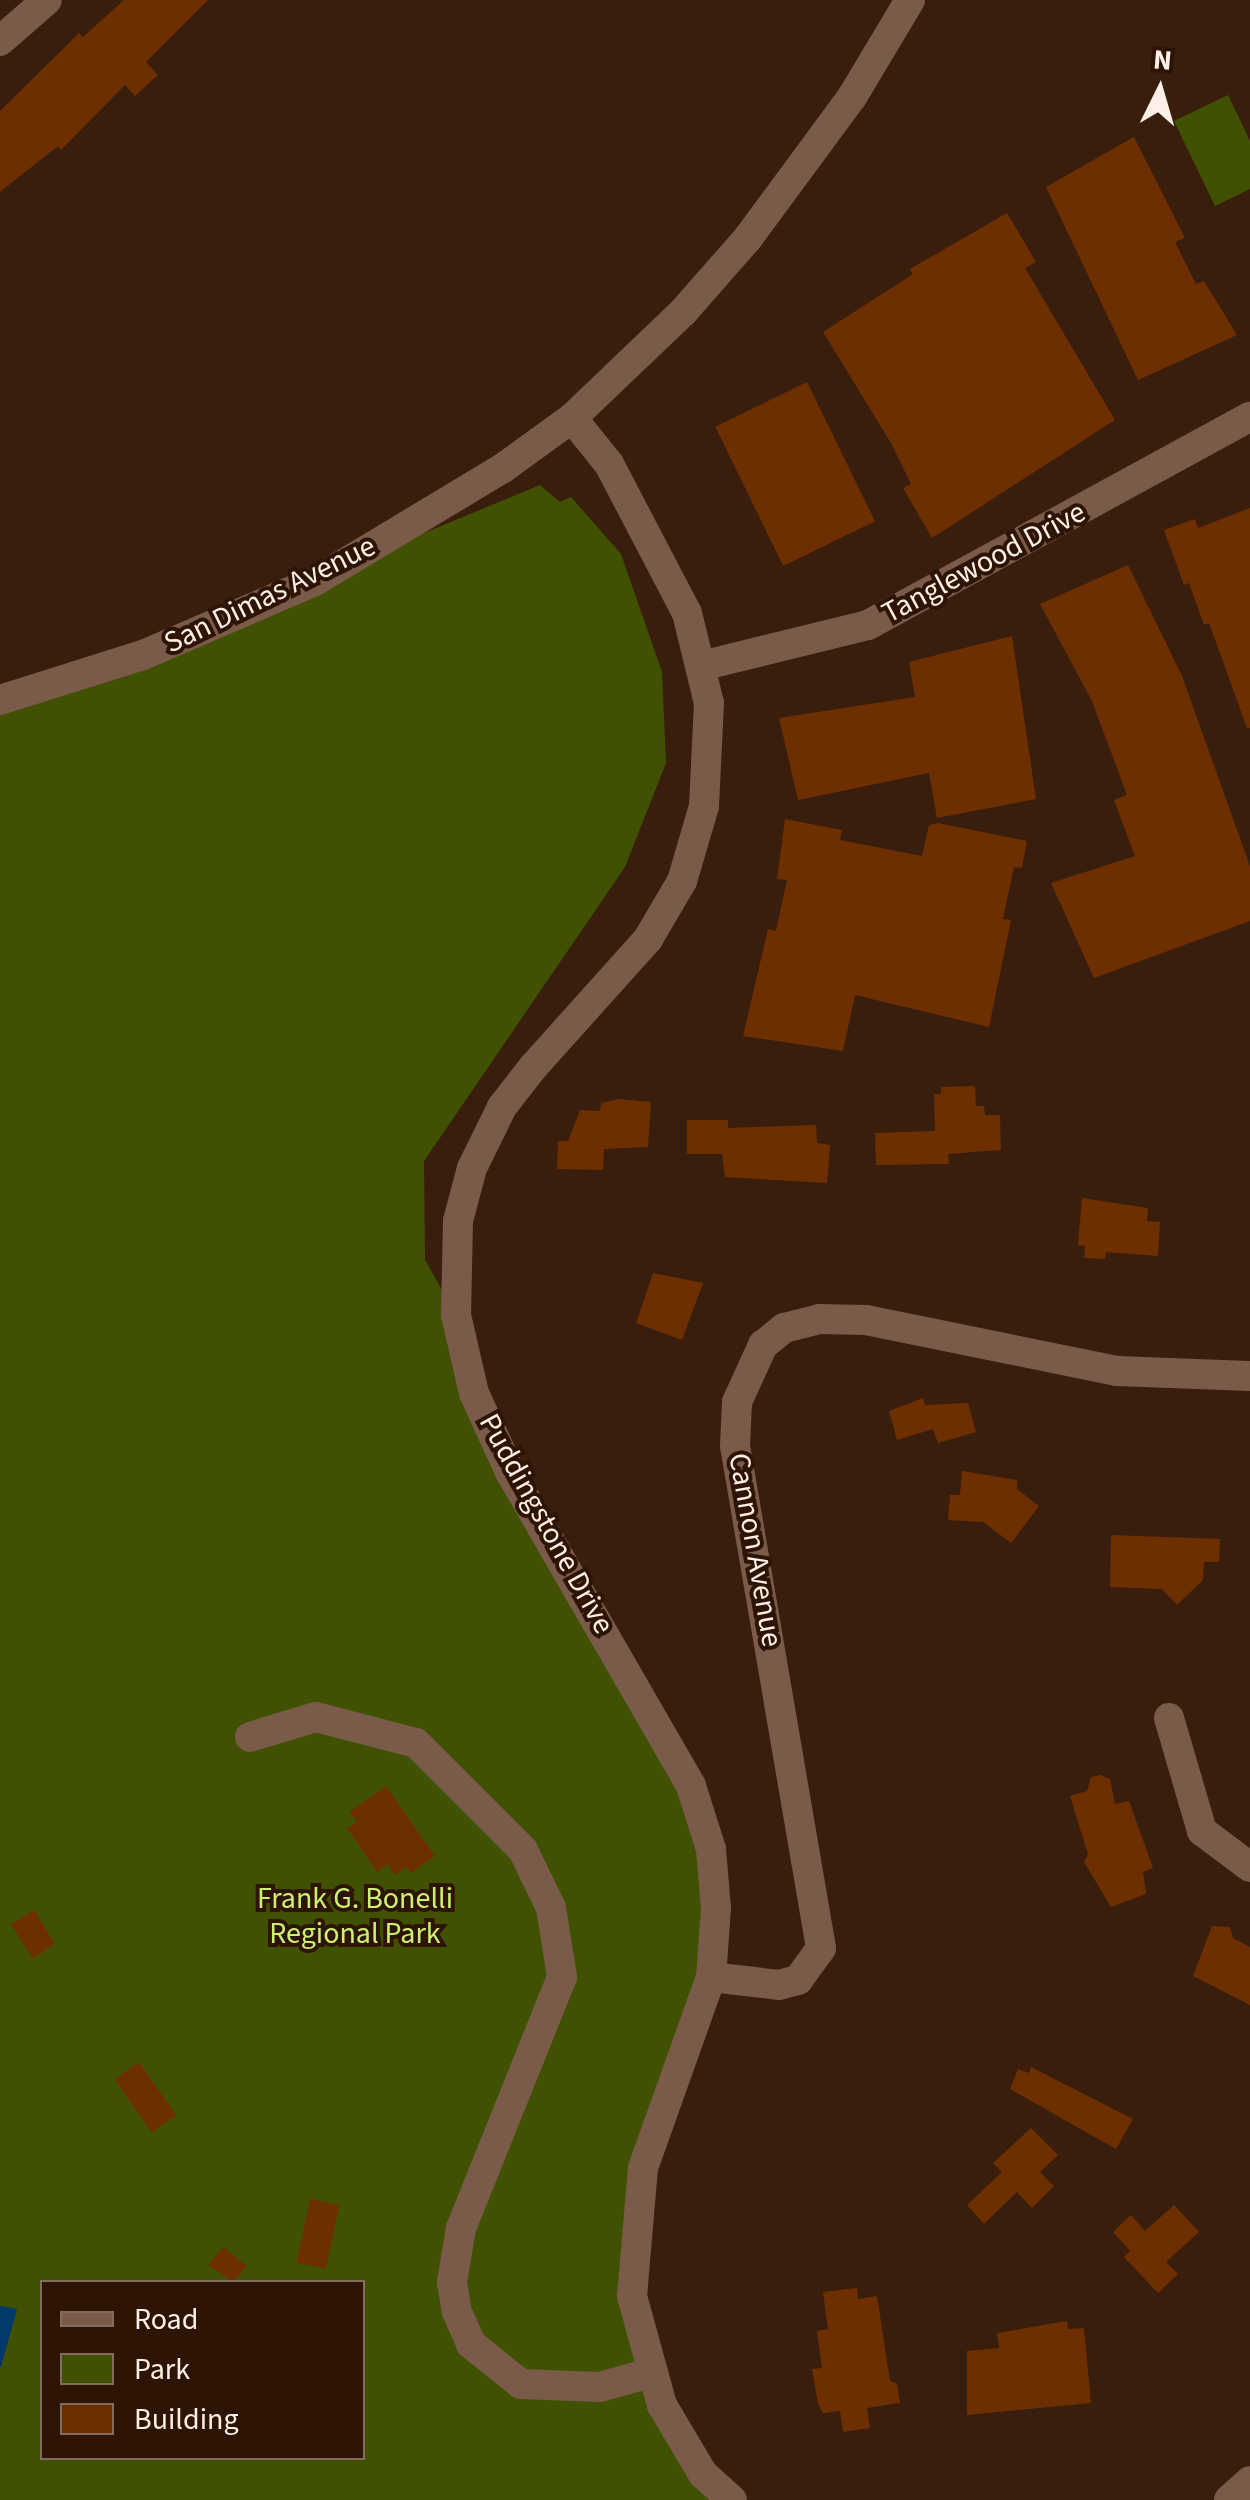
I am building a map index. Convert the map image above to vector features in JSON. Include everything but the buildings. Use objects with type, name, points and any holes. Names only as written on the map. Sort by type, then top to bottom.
[{"type":"street","points":[[0,41],[47,0]]},
{"type":"street","name":"San Dimas Avenue","points":[[0,700],[142,655],[315,580],[503,468],[572,418],[683,312],[748,238],[852,97],[910,0]]},
{"type":"street","name":"Tanglewood Drive","points":[[701,666],[868,624],[1250,417]]},
{"type":"street","name":"Puddingstone Drive","points":[[572,418],[608,464],[666,562],[701,666],[711,750],[682,882],[638,953],[502,1107],[472,1168],[454,1261],[456,1314],[474,1393],[510,1472],[690,1786],[711,1849],[716,1908],[710,1977],[644,2168],[632,2241],[632,2296],[662,2405],[703,2474],[732,2500]]},
{"type":"street","name":"Cannon Avenue","points":[[710,1977],[779,1985],[798,1980],[821,1948],[735,1446],[737,1402],[762,1345],[784,1328],[819,1319],[866,1320],[1117,1371],[1250,1376]]},
{"type":"street","points":[[250,1736],[316,1717],[416,1743],[523,1850],[552,1908],[562,1977],[461,2228],[452,2282],[456,2312],[471,2344],[521,2384],[581,2388],[653,2372]]},
{"type":"street","points":[[1169,1718],[1202,1831],[1250,1867]]},
{"type":"street","points":[[1229,2500],[1250,2482]]},
{"type":"green space","points":[[1228,95],[1250,141],[1250,189],[1215,206],[1174,121]]},
{"type":"green space","name":"Frank G. Bonelli Regional Park","points":[[540,485],[560,502],[571,497],[621,554],[662,672],[666,763],[625,867],[424,1161],[425,1260],[456,1315],[474,1393],[691,1786],[716,1908],[643,2168],[644,2345],[732,2500],[0,2500],[0,699],[60,684]]},
{"type":"water","points":[[0,2306],[17,2309],[1,2367],[0,2366]]}]
